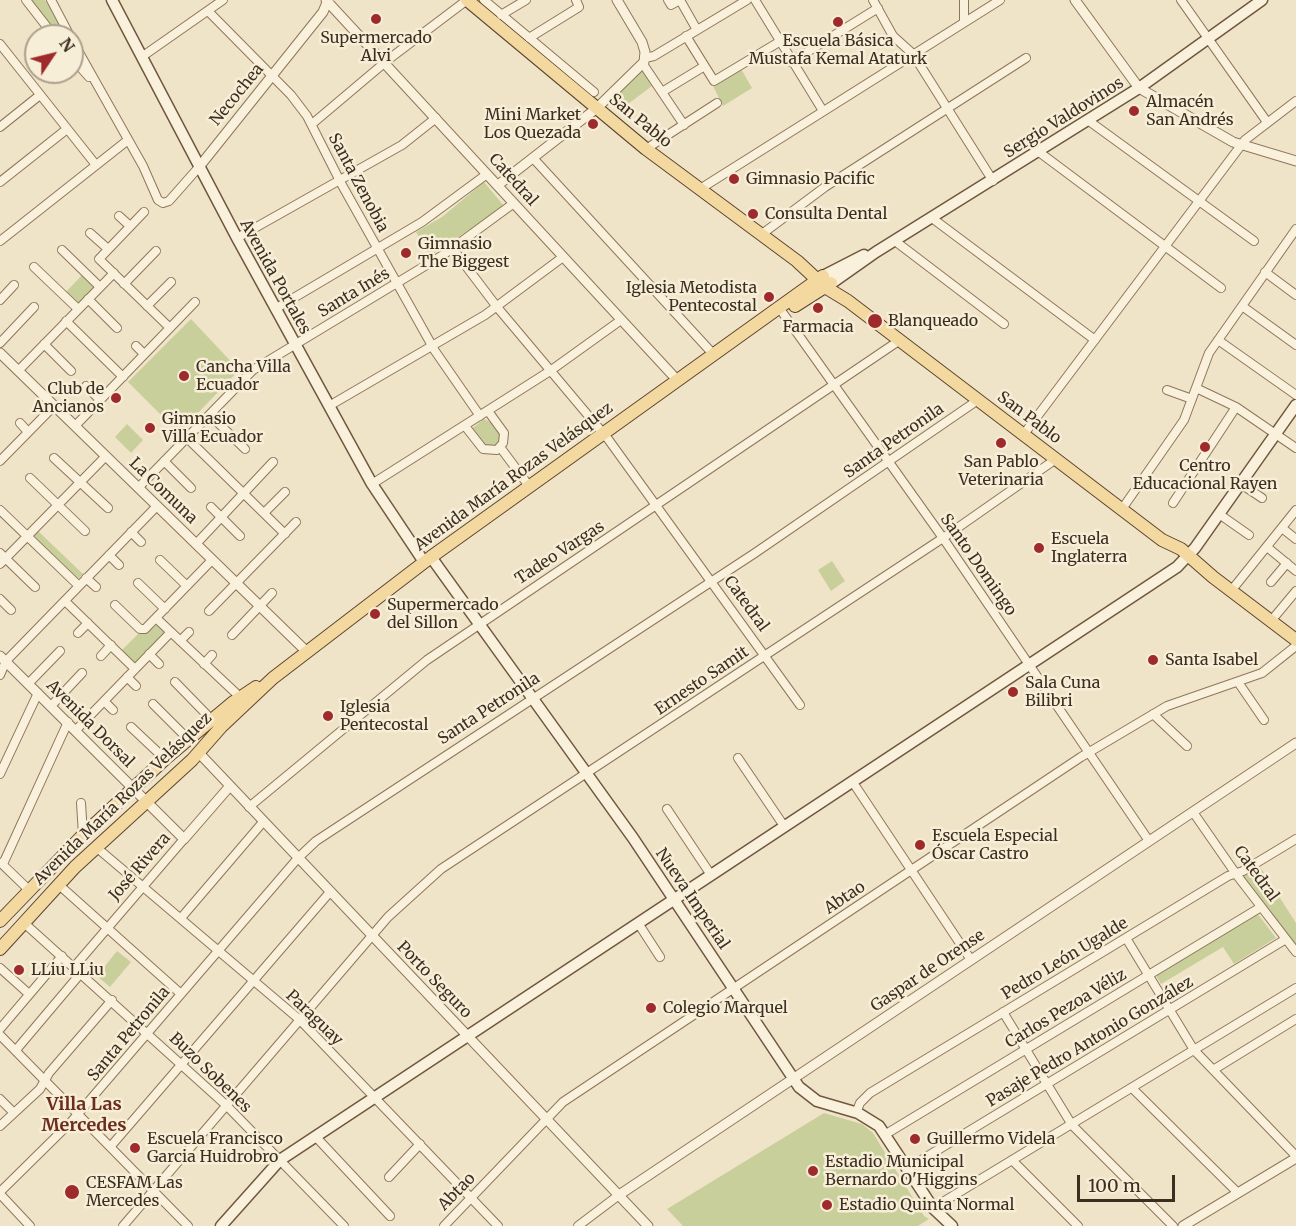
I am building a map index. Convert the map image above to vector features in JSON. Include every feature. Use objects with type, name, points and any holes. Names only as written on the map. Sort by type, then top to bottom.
[{"type":"main road","name":"Avenida Portales","points":[[112,0],[275,309],[372,484],[428,559]]},
{"type":"main road","name":"San Pablo","points":[[467,0],[646,149],[762,234],[1296,640]]},
{"type":"main road","name":"Sergio Valdovinos","points":[[824,282],[895,241],[1089,121],[1262,0]]},
{"type":"main road","points":[[576,77],[579,93]]},
{"type":"main road","name":"Avenida María Rozas Velásquez","points":[[0,949],[58,884],[198,753],[220,727],[306,651],[529,486],[780,309],[824,282]]},
{"type":"main road","points":[[221,1226],[280,1160],[1187,559],[1296,405]]},
{"type":"main road","name":"Nueva Imperial","points":[[428,559],[479,623],[675,899],[793,1079],[812,1098],[856,1113],[873,1122],[885,1134],[933,1208],[952,1226]]},
{"type":"main road","name":"Avenida María Rozas Velásquez","points":[[3,913],[165,759],[240,697],[273,678]]},
{"type":"street","points":[[26,0],[45,24]]},
{"type":"street","points":[[51,0],[64,24]]},
{"type":"street","points":[[143,56],[223,0]]},
{"type":"street","points":[[312,124],[385,63],[467,0]]},
{"type":"street","name":"San Pablo","points":[[484,0],[594,92]]},
{"type":"street","points":[[501,15],[526,0]]},
{"type":"street","points":[[529,38],[579,7],[576,0]]},
{"type":"street","points":[[617,0],[642,42],[644,61],[684,125]]},
{"type":"street","points":[[668,0],[671,5],[680,0],[697,30]]},
{"type":"street","points":[[498,185],[597,108],[644,61],[747,0]]},
{"type":"street","points":[[755,0],[823,111]]},
{"type":"street","points":[[873,0],[893,36],[913,54],[993,181]]},
{"type":"street","points":[[964,0],[964,22]]},
{"type":"street","points":[[700,189],[1000,0]]},
{"type":"street","points":[[1075,0],[1139,88],[1242,145],[1296,161]]},
{"type":"street","points":[[1181,0],[1267,122]]},
{"type":"street","name":"Catedral","points":[[327,1],[678,381]]},
{"type":"street","name":"Necochea","points":[[128,140],[158,200],[163,203],[169,201],[323,12],[327,1]]},
{"type":"street","points":[[791,62],[878,8]]},
{"type":"street","name":"Santa Zenobia","points":[[208,11],[297,101],[312,124],[377,249],[433,348],[484,414],[504,433],[500,447],[529,486]]},
{"type":"street","points":[[686,36],[714,81],[779,42]]},
{"type":"street","points":[[0,44],[96,165]]},
{"type":"street","points":[[762,234],[825,187],[1026,58]]},
{"type":"street","points":[[2,236],[128,140],[84,63]]},
{"type":"street","points":[[662,92],[704,67]]},
{"type":"street","points":[[84,71],[93,81]]},
{"type":"street","points":[[1,123],[40,95]]},
{"type":"street","points":[[1024,435],[1250,134],[1296,101]]},
{"type":"street","points":[[646,149],[717,103]]},
{"type":"street","points":[[237,238],[402,145],[436,118]]},
{"type":"street","points":[[1089,121],[1254,241]]},
{"type":"street","points":[[0,182],[67,129]]},
{"type":"street","points":[[1039,152],[1221,288]]},
{"type":"street","points":[[532,158],[714,355]]},
{"type":"street","points":[[275,309],[438,212],[487,174]]},
{"type":"street","name":"Santa Inés","points":[[138,488],[246,375],[453,249],[514,203]]},
{"type":"street","points":[[144,212],[99,259],[170,328]]},
{"type":"street","points":[[119,216],[130,226]]},
{"type":"street","points":[[932,218],[1095,340]]},
{"type":"street","points":[[1122,509],[1184,420],[1206,359],[1296,229]]},
{"type":"street","points":[[90,233],[108,249]]},
{"type":"street","points":[[1288,240],[1296,246]]},
{"type":"street","points":[[895,241],[1004,324]]},
{"type":"street","name":"Catedral","points":[[453,249],[496,307],[604,433],[800,705]]},
{"type":"street","points":[[62,250],[100,287]]},
{"type":"street","points":[[124,284],[156,251]]},
{"type":"street","points":[[329,406],[433,348],[496,307],[563,257]]},
{"type":"street","points":[[34,267],[78,309]]},
{"type":"street","points":[[1265,272],[1296,294]]},
{"type":"street","points":[[18,371],[114,273]]},
{"type":"street","points":[[147,306],[171,282]]},
{"type":"street","points":[[0,300],[14,285]]},
{"type":"street","points":[[88,299],[117,328]]},
{"type":"street","points":[[75,426],[195,302]]},
{"type":"street","points":[[1242,306],[1296,345]]},
{"type":"street","points":[[0,343],[34,307]]},
{"type":"street","name":"Santo Domingo","points":[[780,309],[944,538],[1149,841]]},
{"type":"street","points":[[372,484],[550,371],[621,320]]},
{"type":"street","points":[[66,321],[123,377]]},
{"type":"street","name":"Tadeo Vargas","points":[[249,807],[400,679],[479,623],[657,506],[900,340]]},
{"type":"street","points":[[1218,340],[1296,395]]},
{"type":"street","points":[[44,344],[71,371]]},
{"type":"street","points":[[136,346],[144,354]]},
{"type":"street","name":"La Comuna","points":[[0,353],[306,651]]},
{"type":"street","points":[[86,386],[100,400]]},
{"type":"street","points":[[1196,388],[1236,407],[1296,448]]},
{"type":"street","points":[[1167,390],[1192,399]]},
{"type":"street","name":"Santa Petronila","points":[[0,1193],[79,1113],[298,858],[328,832],[711,582],[978,400]]},
{"type":"street","points":[[2,454],[54,406]]},
{"type":"street","points":[[1173,503],[1236,407]]},
{"type":"street","points":[[210,415],[245,449]]},
{"type":"street","points":[[20,423],[28,432]]},
{"type":"street","points":[[465,426],[483,449],[490,451],[500,447]]},
{"type":"street","points":[[187,438],[285,534]]},
{"type":"street","points":[[35,587],[2,558],[106,456]]},
{"type":"street","points":[[54,458],[108,508]]},
{"type":"street","name":"Ernesto Samit","points":[[123,1226],[396,909],[441,869],[944,538],[1056,459]]},
{"type":"street","points":[[164,461],[191,488]]},
{"type":"street","points":[[196,544],[273,462]]},
{"type":"street","points":[[30,478],[85,531]]},
{"type":"street","points":[[1241,484],[1262,498]]},
{"type":"street","points":[[264,513],[285,492]]},
{"type":"street","points":[[0,675],[3,659],[65,601],[157,506]]},
{"type":"street","points":[[211,507],[240,536]]},
{"type":"street","points":[[0,510],[79,586]]},
{"type":"street","points":[[1231,591],[1296,510]]},
{"type":"street","points":[[1219,514],[1249,535]]},
{"type":"street","points":[[210,611],[296,522]]},
{"type":"street","points":[[1282,528],[1296,539]]},
{"type":"street","points":[[131,532],[141,542]]},
{"type":"street","points":[[1267,547],[1296,571]]},
{"type":"street","points":[[109,555],[119,564]]},
{"type":"street","points":[[160,560],[187,586]]},
{"type":"street","points":[[116,605],[140,629],[145,629],[212,560]]},
{"type":"street","points":[[1271,582],[1287,563]]},
{"type":"street","points":[[86,578],[96,587]]},
{"type":"street","points":[[138,583],[165,609]]},
{"type":"street","points":[[1270,621],[1296,591]]},
{"type":"street","points":[[232,634],[272,593]]},
{"type":"street","points":[[0,599],[11,610]]},
{"type":"street","points":[[65,601],[135,669]]},
{"type":"street","points":[[156,618],[240,697]]},
{"type":"street","points":[[78,633],[88,623]]},
{"type":"street","points":[[76,730],[171,632]]},
{"type":"street","points":[[180,641],[189,632]]},
{"type":"street","points":[[101,656],[111,645]]},
{"type":"street","name":"Abtao","points":[[444,1226],[563,1102],[1089,752],[1178,702],[1262,673],[1296,646]]},
{"type":"street","points":[[28,684],[60,651]]},
{"type":"street","points":[[149,654],[159,664]]},
{"type":"street","points":[[204,664],[212,655]]},
{"type":"street","name":"Avenida Dorsal","points":[[3,659],[184,839]]},
{"type":"street","points":[[51,706],[82,673]]},
{"type":"street","points":[[127,677],[136,686]]},
{"type":"street","points":[[174,682],[212,720]]},
{"type":"street","points":[[1238,682],[1264,720]]},
{"type":"street","points":[[0,774],[38,693]]},
{"type":"street","points":[[104,701],[113,710]]},
{"type":"street","points":[[153,704],[188,739]]},
{"type":"street","points":[[1153,714],[1187,746]]},
{"type":"street","points":[[29,890],[1,863],[68,722]]},
{"type":"street","points":[[131,727],[165,759]]},
{"type":"street","name":"Gaspar de Orense","points":[[578,1226],[619,1195],[1296,743]]},
{"type":"street","name":"Porto Seguro","points":[[198,753],[648,1226]]},
{"type":"street","points":[[738,758],[784,826]]},
{"type":"street","points":[[852,782],[971,960]]},
{"type":"street","name":"José Rivera","points":[[16,1050],[107,929],[230,786]]},
{"type":"street","name":"Avenida María Rozas Velásquez","points":[[81,803],[83,835]]},
{"type":"street","points":[[667,809],[711,875]]},
{"type":"street","name":"Catedral","points":[[1193,812],[1296,952]]},
{"type":"street","points":[[181,918],[264,822]]},
{"type":"street","name":"Pedro León Ugalde","points":[[856,1113],[860,1103],[870,1093],[1126,938],[1296,839]]},
{"type":"street","name":"Paraguay","points":[[96,847],[300,1020],[498,1226]]},
{"type":"street","points":[[58,884],[181,994]]},
{"type":"street","points":[[111,1146],[330,892]]},
{"type":"street","name":"Carlos Pezoa Véliz","points":[[885,1134],[1261,907]]},
{"type":"street","name":"Buzo Sobenes","points":[[23,922],[148,1032],[226,1105],[344,1226]]},
{"type":"street","points":[[638,923],[660,957]]},
{"type":"street","points":[[1126,938],[1194,1050],[1296,1157],[1183,1226]]},
{"type":"street","name":"Pasaje Pedro Antonio González","points":[[908,1168],[1286,939]]},
{"type":"street","points":[[0,1029],[62,956]]},
{"type":"street","points":[[0,968],[29,994]]},
{"type":"street","points":[[933,1208],[1296,988]]},
{"type":"street","points":[[0,1126],[40,1089],[112,1000]]},
{"type":"street","points":[[1003,1012],[1071,1125],[1173,1226]]},
{"type":"street","points":[[1213,1070],[1296,1018]]},
{"type":"street","points":[[0,1035],[188,1226]]},
{"type":"street","points":[[1132,1088],[1238,1193]]},
{"type":"street","points":[[0,1099],[14,1113]]},
{"type":"street","points":[[316,1137],[390,1216]]},
{"type":"street","points":[[389,1177],[420,1144]]},
{"type":"street","points":[[1012,1160],[1078,1226]]},
{"type":"street","points":[[0,1193],[30,1226]]},
{"type":"green space","points":[[29,0],[45,0],[59,24],[48,24]]},
{"type":"green space","points":[[740,67],[752,88],[723,106],[712,84]]},
{"type":"green space","points":[[643,70],[652,86],[620,110],[611,101]]},
{"type":"green space","points":[[484,182],[504,206],[430,256],[416,232],[442,217]]},
{"type":"green space","points":[[83,274],[95,286],[76,306],[64,294]]},
{"type":"green space","name":"Cancha Villa Ecuador","points":[[191,319],[239,370],[179,433],[128,382]]},
{"type":"green space","points":[[484,419],[492,423],[499,431],[500,440],[491,448],[482,445],[471,429]]},
{"type":"green space","points":[[127,424],[143,440],[131,453],[115,437]]},
{"type":"green space","points":[[37,530],[83,574],[76,581],[31,536]]},
{"type":"green space","points":[[832,561],[845,581],[831,591],[818,570]]},
{"type":"green space","points":[[158,624],[167,630],[134,664],[121,651],[140,632],[144,634]]},
{"type":"green space","points":[[1259,865],[1296,923],[1296,946],[1242,876]]},
{"type":"green space","points":[[1257,913],[1276,938],[1234,964],[1223,947],[1161,984],[1155,974]]},
{"type":"green space","points":[[117,951],[131,962],[110,987],[97,976]]},
{"type":"green space","name":"Estadio Municipal Bernardo O'Higgins","points":[[824,1113],[862,1124],[873,1133],[924,1216],[929,1219],[918,1226],[683,1226],[667,1209]]},
{"type":"place","name":"Supermercado Alvi","points":[[376,19]]},
{"type":"place","name":"Escuela Básica Mustafa Kemal Ataturk","points":[[838,22]]},
{"type":"place","name":"Almacén San Andrés","points":[[1134,111]]},
{"type":"place","name":"Mini Market Los Quezada","points":[[593,124]]},
{"type":"place","name":"Gimnasio Pacific","points":[[734,179]]},
{"type":"place","name":"Consulta Dental","points":[[753,214]]},
{"type":"place","name":"Gimnasio The Biggest","points":[[406,253]]},
{"type":"place","name":"Iglesia Metodista Pentecostal","points":[[769,297]]},
{"type":"place","name":"Farmacia","points":[[818,308]]},
{"type":"place","name":"Blanqueado","points":[[875,321]]},
{"type":"place","name":"Cancha Villa Ecuador","points":[[184,376]]},
{"type":"place","name":"Club de Ancianos","points":[[116,398]]},
{"type":"place","name":"Gimnasio Villa Ecuador","points":[[150,428]]},
{"type":"place","name":"San Pablo Veterinaria","points":[[1001,443]]},
{"type":"place","name":"Centro Educacional Rayen","points":[[1205,447]]},
{"type":"place","name":"Escuela Inglaterra","points":[[1039,548]]},
{"type":"place","name":"Supermercado del Sillon","points":[[375,614]]},
{"type":"place","name":"Santa Isabel","points":[[1153,660]]},
{"type":"place","name":"Sala Cuna Bilibri","points":[[1013,692]]},
{"type":"place","name":"Iglesia Pentecostal","points":[[328,716]]},
{"type":"place","name":"Escuela Especial Óscar Castro","points":[[920,845]]},
{"type":"place","name":"LLiu LLiu","points":[[19,970]]},
{"type":"place","name":"Colegio Marquel","points":[[651,1008]]},
{"type":"place","name":"Guillermo Videla","points":[[915,1139]]},
{"type":"place","name":"Escuela Francisco Garcia Huidrobro","points":[[135,1148]]},
{"type":"place","name":"Estadio Municipal Bernardo O'Higgins","points":[[813,1171]]},
{"type":"place","name":"CESFAM Las Mercedes","points":[[72,1192]]},
{"type":"place","name":"Estadio Quinta Normal","points":[[827,1205]]},
{"type":"district","name":"Villa Las Mercedes","points":[[84,1115]]}]
